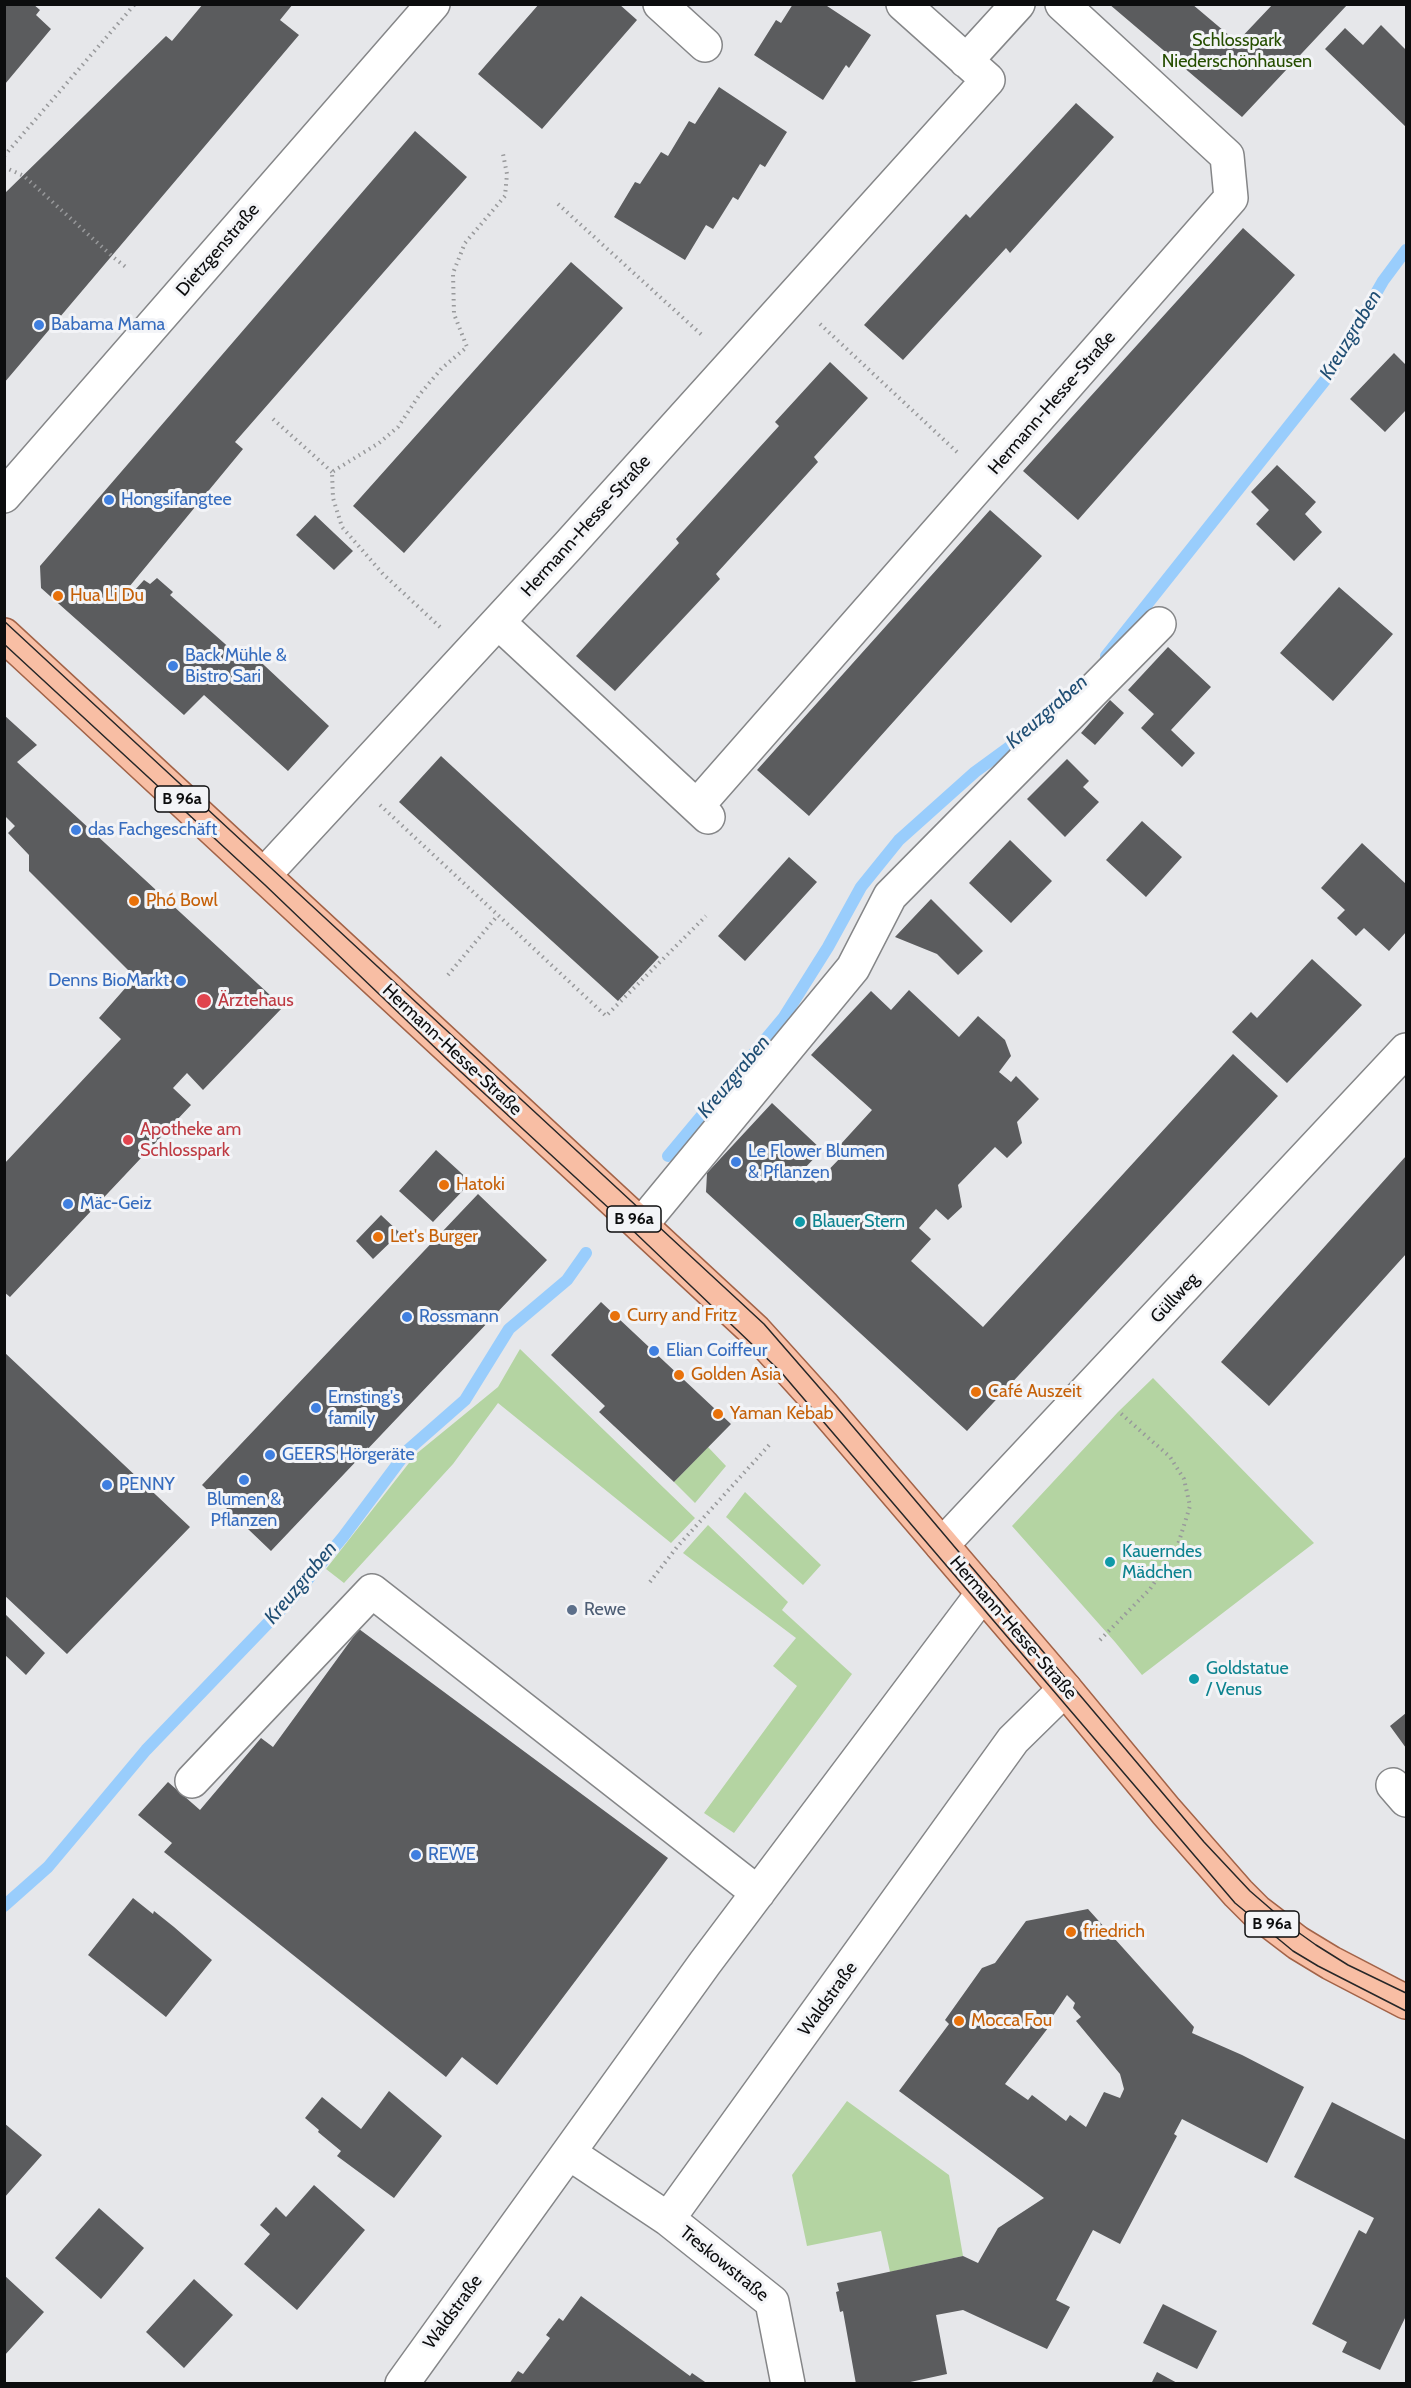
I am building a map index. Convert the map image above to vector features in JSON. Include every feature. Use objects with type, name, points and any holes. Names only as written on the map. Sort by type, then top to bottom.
[{"type":"main road","name":"Hermann-Hesse-Straße","points":[[4,635],[755,1331],[942,1545],[1192,1842],[1256,1911],[1298,1943],[1407,2002]]},
{"type":"street","name":"Dietzgenstraße","points":[[4,496],[433,4]]},
{"type":"street","points":[[660,4],[705,45]]},
{"type":"street","points":[[903,4],[966,61],[1018,4]]},
{"type":"street","name":"Hermann-Hesse-Straße","points":[[498,622],[703,812],[986,479],[1231,198],[1227,156],[1062,4]]},
{"type":"street","name":"Hermann-Hesse-Straße","points":[[264,875],[470,654],[988,80],[966,61]]},
{"type":"street","points":[[641,1225],[853,968],[890,896],[1159,624]]},
{"type":"street","name":"Güllweg","points":[[942,1545],[1407,1050]]},
{"type":"street","points":[[192,1781],[372,1591],[758,1893]]},
{"type":"street","name":"Waldstraße","points":[[402,2384],[705,1963],[983,1593]]},
{"type":"street","name":"Waldstraße","points":[[668,2219],[1013,1740],[1065,1689]]},
{"type":"street","points":[[569,2153],[668,2219]]},
{"type":"street","name":"Treskowstraße","points":[[668,2219],[772,2302],[788,2384]]},
{"type":"path","points":[[4,156],[135,4]]},
{"type":"path","points":[[332,472],[379,443],[398,427],[420,394],[442,368],[467,347],[454,314],[453,273],[465,243],[505,196],[507,174],[503,154]]},
{"type":"path","points":[[4,167],[24,176],[127,268]]},
{"type":"path","points":[[558,204],[733,364]]},
{"type":"path","points":[[791,298],[986,479]]},
{"type":"path","points":[[273,419],[332,472],[333,498],[342,527],[383,574],[470,654]]},
{"type":"path","points":[[353,780],[606,1016],[706,916]]},
{"type":"path","points":[[448,975],[498,915]]},
{"type":"path","points":[[1100,1640],[1150,1589],[1176,1551],[1190,1506],[1184,1479],[1170,1457],[1110,1406]]},
{"type":"path","points":[[650,1582],[677,1547],[771,1443]]},
{"type":"green space","points":[[520,1349],[695,1518],[671,1543],[498,1403],[453,1464],[344,1583],[326,1569],[416,1454],[498,1387]]},
{"type":"green space","points":[[1153,1378],[1314,1543],[1142,1675],[1012,1526],[1118,1412]]},
{"type":"green space","points":[[708,1447],[726,1466],[695,1503],[674,1482]]},
{"type":"green space","points":[[745,1492],[821,1565],[803,1585],[726,1517]]},
{"type":"green space","points":[[708,1525],[788,1602],[782,1610],[852,1674],[734,1833],[704,1813],[797,1686],[773,1666],[796,1638],[683,1553]]},
{"type":"green space","points":[[847,2101],[949,2175],[963,2256],[890,2272],[881,2231],[807,2246],[792,2175]]},
{"type":"building","points":[[5,4],[33,4],[40,10],[36,15],[51,29],[5,84]]},
{"type":"building","points":[[203,4],[293,4],[280,20],[299,35],[4,383],[4,194],[166,36],[172,41]]},
{"type":"building","points":[[539,4],[619,4],[637,20],[542,129],[478,74]]},
{"type":"building","points":[[793,4],[824,4],[871,35],[849,68],[846,65],[823,100],[754,55],[776,20],[781,23]]},
{"type":"building","name":"Schlosspark Niederschönhausen","points":[[1109,4],[1192,4],[1237,42],[1273,4],[1348,4],[1242,117]]},
{"type":"building","points":[[1381,25],[1406,50],[1406,127],[1325,49],[1345,28],[1363,45]]},
{"type":"building","points":[[719,87],[787,132],[765,167],[760,164],[738,200],[733,197],[713,229],[706,225],[685,260],[614,217],[635,182],[640,184],[661,152],[668,156],[689,121],[695,124]]},
{"type":"building","points":[[1076,103],[1114,137],[1010,253],[1006,248],[903,360],[864,325],[966,214],[970,218]]},
{"type":"building","points":[[415,131],[467,177],[235,442],[243,449],[129,587],[134,591],[144,580],[150,584],[157,578],[173,592],[170,595],[242,659],[249,651],[329,726],[288,771],[204,695],[184,715],[41,588],[40,566]]},
{"type":"building","points":[[1243,228],[1295,275],[1078,520],[1023,471]]},
{"type":"building","points":[[571,262],[623,308],[404,553],[353,506]]},
{"type":"building","points":[[1394,353],[1406,365],[1406,410],[1385,432],[1350,399]]},
{"type":"building","points":[[830,362],[868,398],[814,457],[818,462],[716,574],[720,579],[615,691],[576,656],[679,543],[676,539],[779,426],[775,422]]},
{"type":"building","points":[[1277,465],[1316,502],[1305,514],[1322,532],[1294,561],[1256,524],[1269,510],[1251,492]]},
{"type":"building","points":[[990,510],[1042,556],[809,816],[757,770]]},
{"type":"building","points":[[315,515],[353,551],[334,570],[296,535]]},
{"type":"building","points":[[1339,587],[1393,634],[1333,701],[1280,653]]},
{"type":"building","points":[[1168,647],[1211,687],[1171,730],[1195,753],[1182,767],[1141,728],[1154,714],[1128,690]]},
{"type":"building","points":[[1110,700],[1124,713],[1095,745],[1081,733]]},
{"type":"building","points":[[4,715],[37,745],[17,762],[283,1007],[203,1090],[187,1073],[173,1088],[191,1105],[10,1297],[4,1292],[4,1164],[121,1039],[99,1018],[135,977],[29,871],[29,855],[8,833],[15,826],[4,815]]},
{"type":"building","points":[[441,756],[659,957],[618,1001],[399,802]]},
{"type":"building","points":[[1067,759],[1089,781],[1083,787],[1099,802],[1065,837],[1027,799]]},
{"type":"building","points":[[1142,821],[1182,857],[1146,897],[1106,860]]},
{"type":"building","points":[[1010,840],[1052,881],[1011,923],[969,883]]},
{"type":"building","points":[[1362,843],[1406,884],[1406,932],[1389,951],[1364,928],[1356,936],[1337,918],[1345,910],[1321,888]]},
{"type":"building","points":[[789,857],[817,882],[745,961],[718,936]]},
{"type":"building","points":[[931,899],[983,951],[958,975],[937,954],[895,937]]},
{"type":"building","points":[[1312,959],[1362,1005],[1287,1083],[1232,1032],[1251,1012],[1257,1018]]},
{"type":"building","points":[[909,990],[959,1037],[978,1016],[1005,1040],[1011,1056],[999,1072],[1011,1082],[1016,1076],[1039,1099],[1017,1122],[1022,1143],[1007,1158],[995,1147],[958,1185],[962,1207],[948,1220],[936,1209],[919,1228],[931,1239],[911,1261],[983,1327],[1233,1054],[1278,1096],[967,1431],[706,1192],[707,1173],[772,1103],[822,1150],[803,1170],[816,1183],[843,1155],[840,1145],[872,1110],[811,1055],[871,991],[891,1010]]},
{"type":"building","points":[[436,1150],[471,1182],[433,1222],[399,1191]]},
{"type":"building","points":[[1406,1156],[1406,1254],[1269,1406],[1221,1362]]},
{"type":"building","points":[[478,1194],[547,1260],[271,1551],[202,1485]]},
{"type":"building","name":"Let's Burger","points":[[381,1215],[400,1233],[373,1259],[356,1241]]},
{"type":"building","points":[[601,1302],[731,1424],[674,1482],[599,1412],[605,1406],[551,1355]]},
{"type":"building","points":[[4,1352],[190,1527],[67,1654],[4,1595]]},
{"type":"building","points":[[4,1613],[45,1653],[26,1675],[4,1654]]},
{"type":"building","name":"REWE","points":[[359,1629],[668,1858],[497,2085],[462,2057],[446,2077],[164,1852],[172,1843],[138,1815],[168,1782],[200,1810],[261,1738],[273,1747]]},
{"type":"building","points":[[1406,1713],[1406,1748],[1390,1726]]},
{"type":"building","points":[[133,1898],[153,1914],[154,1911],[212,1960],[166,2017],[88,1955]]},
{"type":"building","points":[[1088,1909],[1194,2027],[1192,2033],[1242,2055],[1304,2087],[1267,2163],[1182,2119],[1174,2134],[1177,2136],[1120,2244],[1093,2230],[1056,2300],[1070,2307],[1047,2349],[963,2310],[936,2315],[947,2374],[901,2384],[856,2384],[843,2311],[840,2312],[836,2292],[839,2291],[837,2283],[963,2256],[978,2263],[998,2228],[1044,2198],[899,2091],[949,2024],[945,2020],[982,1968],[995,1963],[1026,1921]],"holes":[[[1067,1995],[1075,2003],[1073,2008],[1081,2017],[1076,2021],[1120,2074],[1124,2089],[1120,2098],[1104,2092],[1086,2127],[1070,2115],[1066,2121],[1032,2095],[1028,2100],[1005,2084],[1048,2028],[1046,2026]]]},
{"type":"building","points":[[389,2091],[442,2136],[394,2198],[337,2156],[341,2151],[305,2118],[322,2097],[361,2129]]},
{"type":"building","points":[[1332,2102],[1406,2140],[1406,2316],[1380,2370],[1342,2352],[1347,2342],[1312,2324],[1359,2230],[1366,2234],[1374,2218],[1294,2177]]},
{"type":"building","points":[[4,2123],[42,2155],[4,2198]]},
{"type":"building","points":[[314,2185],[365,2230],[297,2310],[244,2264],[270,2234],[260,2225],[276,2207],[286,2217]]},
{"type":"building","points":[[99,2208],[144,2248],[101,2299],[55,2258]]},
{"type":"building","points":[[4,2275],[44,2312],[4,2356]]},
{"type":"building","points":[[194,2279],[233,2315],[184,2368],[146,2332]]},
{"type":"building","points":[[581,2296],[690,2376],[692,2373],[708,2384],[509,2384],[518,2371],[523,2374],[550,2338],[546,2335],[559,2318],[563,2321]]},
{"type":"building","points":[[1163,2304],[1217,2331],[1197,2369],[1143,2343]]},
{"type":"building","points":[[1157,2372],[1179,2384],[1151,2384]]},
{"type":"waterway","name":"Kreuzgraben","points":[[1106,656],[1330,374],[1383,281],[1406,250]]},
{"type":"waterway","name":"Kreuzgraben","points":[[668,1156],[784,1017],[828,947],[861,887],[899,840],[975,772],[1038,726]]},
{"type":"waterway","name":"Kreuzgraben","points":[[4,1906],[48,1867],[146,1750],[294,1596],[343,1537],[408,1450],[465,1400],[509,1329],[567,1280],[586,1253]]},
{"type":"tram line","points":[[4,621],[764,1324],[1204,1842],[1250,1891],[1316,1945],[1348,1965],[1406,1993]]},
{"type":"tram line","points":[[4,644],[265,885],[780,1371],[1235,1903],[1293,1951],[1406,2011]]},
{"type":"place","name":"Babama Mama","points":[[39,325]]},
{"type":"place","name":"Hongsifangtee","points":[[109,500]]},
{"type":"place","name":"Hua Li Du","points":[[58,596]]},
{"type":"place","name":"Back Mühle & Bistro Sari","points":[[173,666]]},
{"type":"place","name":"das Fachgeschäft","points":[[76,830]]},
{"type":"place","name":"Phó Bowl","points":[[134,901]]},
{"type":"place","name":"Denns BioMarkt","points":[[181,981]]},
{"type":"place","name":"Ärztehaus","points":[[204,1001]]},
{"type":"place","name":"Apotheke am Schlosspark","points":[[128,1140]]},
{"type":"place","name":"Le Flower Blumen & Pflanzen","points":[[736,1162]]},
{"type":"place","name":"Hatoki","points":[[444,1185]]},
{"type":"place","name":"Mäc-Geiz","points":[[68,1204]]},
{"type":"place","name":"Blauer Stern","points":[[800,1222]]},
{"type":"place","name":"Let's Burger","points":[[378,1237]]},
{"type":"place","name":"Curry and Fritz","points":[[615,1316]]},
{"type":"place","name":"Rossmann","points":[[407,1317]]},
{"type":"place","name":"Elian Coiffeur","points":[[654,1351]]},
{"type":"place","name":"Golden Asia","points":[[679,1375]]},
{"type":"place","name":"Café Auszeit","points":[[976,1392]]},
{"type":"place","name":"Ernsting's family","points":[[316,1408]]},
{"type":"place","name":"Yaman Kebab","points":[[718,1414]]},
{"type":"place","name":"GEERS Hörgeräte","points":[[270,1455]]},
{"type":"place","name":"Blumen & Pflanzen","points":[[244,1480]]},
{"type":"place","name":"PENNY","points":[[107,1485]]},
{"type":"place","name":"Kauerndes Mädchen","points":[[1110,1562]]},
{"type":"place","name":"Rewe","points":[[572,1610]]},
{"type":"place","name":"Goldstatue / Venus","points":[[1194,1679]]},
{"type":"place","name":"REWE","points":[[416,1855]]},
{"type":"place","name":"friedrich","points":[[1071,1932]]},
{"type":"place","name":"Mocca Fou","points":[[959,2021]]}]
